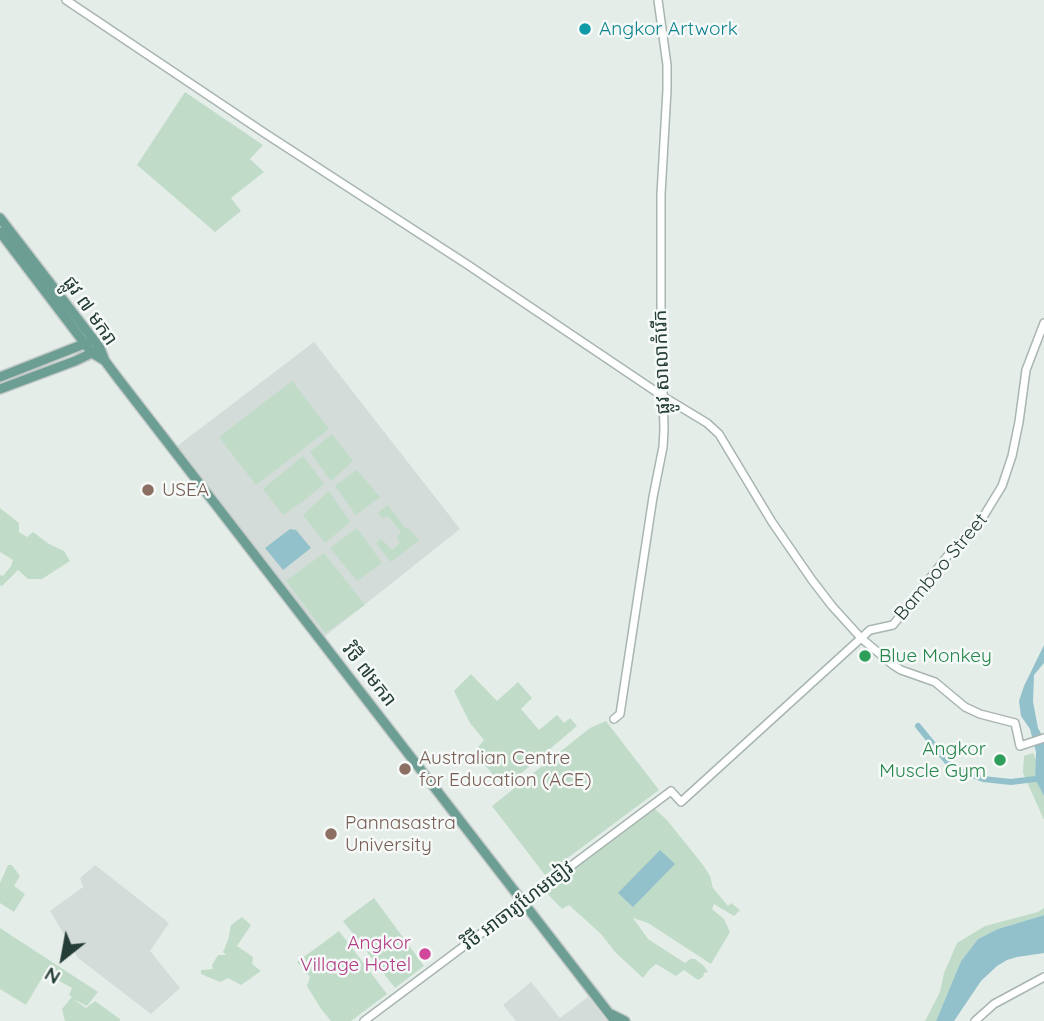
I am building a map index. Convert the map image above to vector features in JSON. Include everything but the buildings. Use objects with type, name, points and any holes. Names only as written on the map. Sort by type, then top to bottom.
[{"type":"main road","name":"ផ្លូវ ៧ មករា","points":[[0,218],[89,342]]},
{"type":"main road","name":"ផ្លូវ ៧ មករា","points":[[0,232],[105,361]]},
{"type":"main road","points":[[0,377],[89,342]]},
{"type":"main road","points":[[0,389],[96,351]]},
{"type":"main road","name":"វិថី ៧មករា","points":[[105,361],[615,1021]]},
{"type":"main road","name":"វិថី ៧មករា","points":[[606,1011],[625,1021]]},
{"type":"street","points":[[66,0],[664,397],[700,418],[719,435],[772,522],[812,580],[832,607],[861,638],[901,670],[935,682],[965,707],[1015,723],[1020,746],[1044,738]]},
{"type":"street","name":"ផ្លូវ សាលាកំរើក","points":[[614,719],[620,714],[663,447],[660,286],[667,65],[658,0]]},
{"type":"street","name":"Bamboo Street","points":[[671,791],[681,802],[861,638],[872,629],[893,625],[953,549],[980,522],[1003,483],[1012,456],[1026,370],[1044,323]]},
{"type":"street","name":"វិថី អាចារ្យហែមចៀវ","points":[[364,1021],[671,791]]},
{"type":"street","points":[[975,1021],[995,1004],[1044,977]]},
{"type":"shaded area","points":[[314,342],[460,529],[324,637],[176,447]]},
{"type":"shaded area","points":[[95,865],[169,923],[150,951],[180,988],[151,1014],[78,958],[50,911],[83,887],[80,878]]},
{"type":"shaded area","points":[[531,982],[560,1018],[588,997],[607,1021],[516,1021],[503,1005]]},
{"type":"green space","points":[[185,92],[263,145],[250,159],[264,172],[231,198],[241,211],[215,232],[137,165]]},
{"type":"green space","points":[[292,381],[329,429],[256,485],[219,437]]},
{"type":"green space","points":[[332,434],[353,461],[331,481],[310,452]]},
{"type":"green space","points":[[303,456],[324,484],[283,515],[263,489]]},
{"type":"green space","points":[[357,470],[380,497],[356,515],[335,486]]},
{"type":"green space","points":[[329,491],[350,522],[325,543],[303,515]]},
{"type":"green space","points":[[388,505],[405,528],[419,540],[391,562],[376,543],[381,539],[392,550],[400,543],[397,537],[401,532],[388,516],[382,518],[378,513]]},
{"type":"green space","points":[[0,508],[19,523],[19,532],[27,537],[33,532],[64,551],[70,561],[42,579],[28,579],[18,570],[0,585],[0,575],[3,576],[13,560],[0,552]]},
{"type":"green space","points":[[357,528],[382,563],[357,581],[330,548]]},
{"type":"green space","points":[[324,553],[365,605],[325,633],[286,581]]},
{"type":"green space","points":[[471,674],[497,701],[518,682],[532,698],[521,709],[539,730],[557,715],[564,723],[570,718],[577,726],[504,788],[474,752],[484,740],[470,723],[454,691]]},
{"type":"green space","points":[[606,721],[659,790],[545,875],[492,806],[590,728]]},
{"type":"green space","points":[[1033,753],[1036,760],[1035,779],[1044,796],[1044,820],[1023,773],[1024,756]]},
{"type":"green space","points":[[655,809],[703,865],[713,888],[728,906],[731,903],[740,910],[734,916],[714,904],[712,909],[724,919],[730,932],[711,964],[648,923],[633,918],[648,939],[685,963],[695,959],[704,966],[708,972],[698,980],[684,970],[676,976],[656,964],[643,978],[569,905],[562,909],[542,888],[584,862]]},
{"type":"green space","points":[[8,865],[12,865],[20,876],[14,886],[25,894],[14,912],[0,903],[0,883]]},
{"type":"green space","points":[[374,898],[424,966],[395,988],[343,921]]},
{"type":"green space","points":[[1044,908],[1044,915],[998,929],[978,939],[961,961],[936,1021],[925,1021],[940,992],[944,973],[957,943],[985,926]]},
{"type":"green space","points":[[242,917],[251,925],[237,946],[253,957],[252,964],[261,971],[241,985],[228,978],[220,982],[201,974],[201,970],[213,969],[212,965],[218,955],[226,955],[223,952],[231,925]]},
{"type":"green space","points":[[0,928],[98,992],[87,1006],[73,999],[86,1008],[95,1001],[120,1021],[65,1021],[62,1009],[72,997],[69,995],[72,988],[45,973],[26,1005],[0,989]]},
{"type":"green space","points":[[339,931],[387,994],[351,1021],[331,1021],[307,986],[310,977],[297,962]]},
{"type":"water","points":[[290,529],[296,530],[311,548],[283,570],[265,548]]},
{"type":"water","points":[[1044,645],[1044,663],[1034,675],[1033,702],[1038,728],[1044,739],[1044,796],[1035,779],[1036,752],[1030,729],[1021,716],[1019,701]]},
{"type":"water","points":[[660,850],[675,864],[633,907],[618,893]]},
{"type":"water","points":[[1044,915],[1044,953],[1017,957],[997,966],[981,981],[954,1021],[936,1021],[961,961],[978,939],[998,929]]},
{"type":"waterway","points":[[918,726],[950,765],[961,771],[983,779],[1011,782],[1035,779]]},
{"type":"place","name":"Angkor Artwork","points":[[585,29]]},
{"type":"place","name":"USEA","points":[[148,490]]},
{"type":"place","name":"Blue Monkey","points":[[865,656]]},
{"type":"place","name":"Angkor Muscle Gym","points":[[1000,760]]},
{"type":"place","name":"Australian Centre for Education (ACE)","points":[[405,769]]},
{"type":"place","name":"Pannasastra University","points":[[331,834]]},
{"type":"place","name":"Angkor Village Hotel","points":[[425,954]]}]
